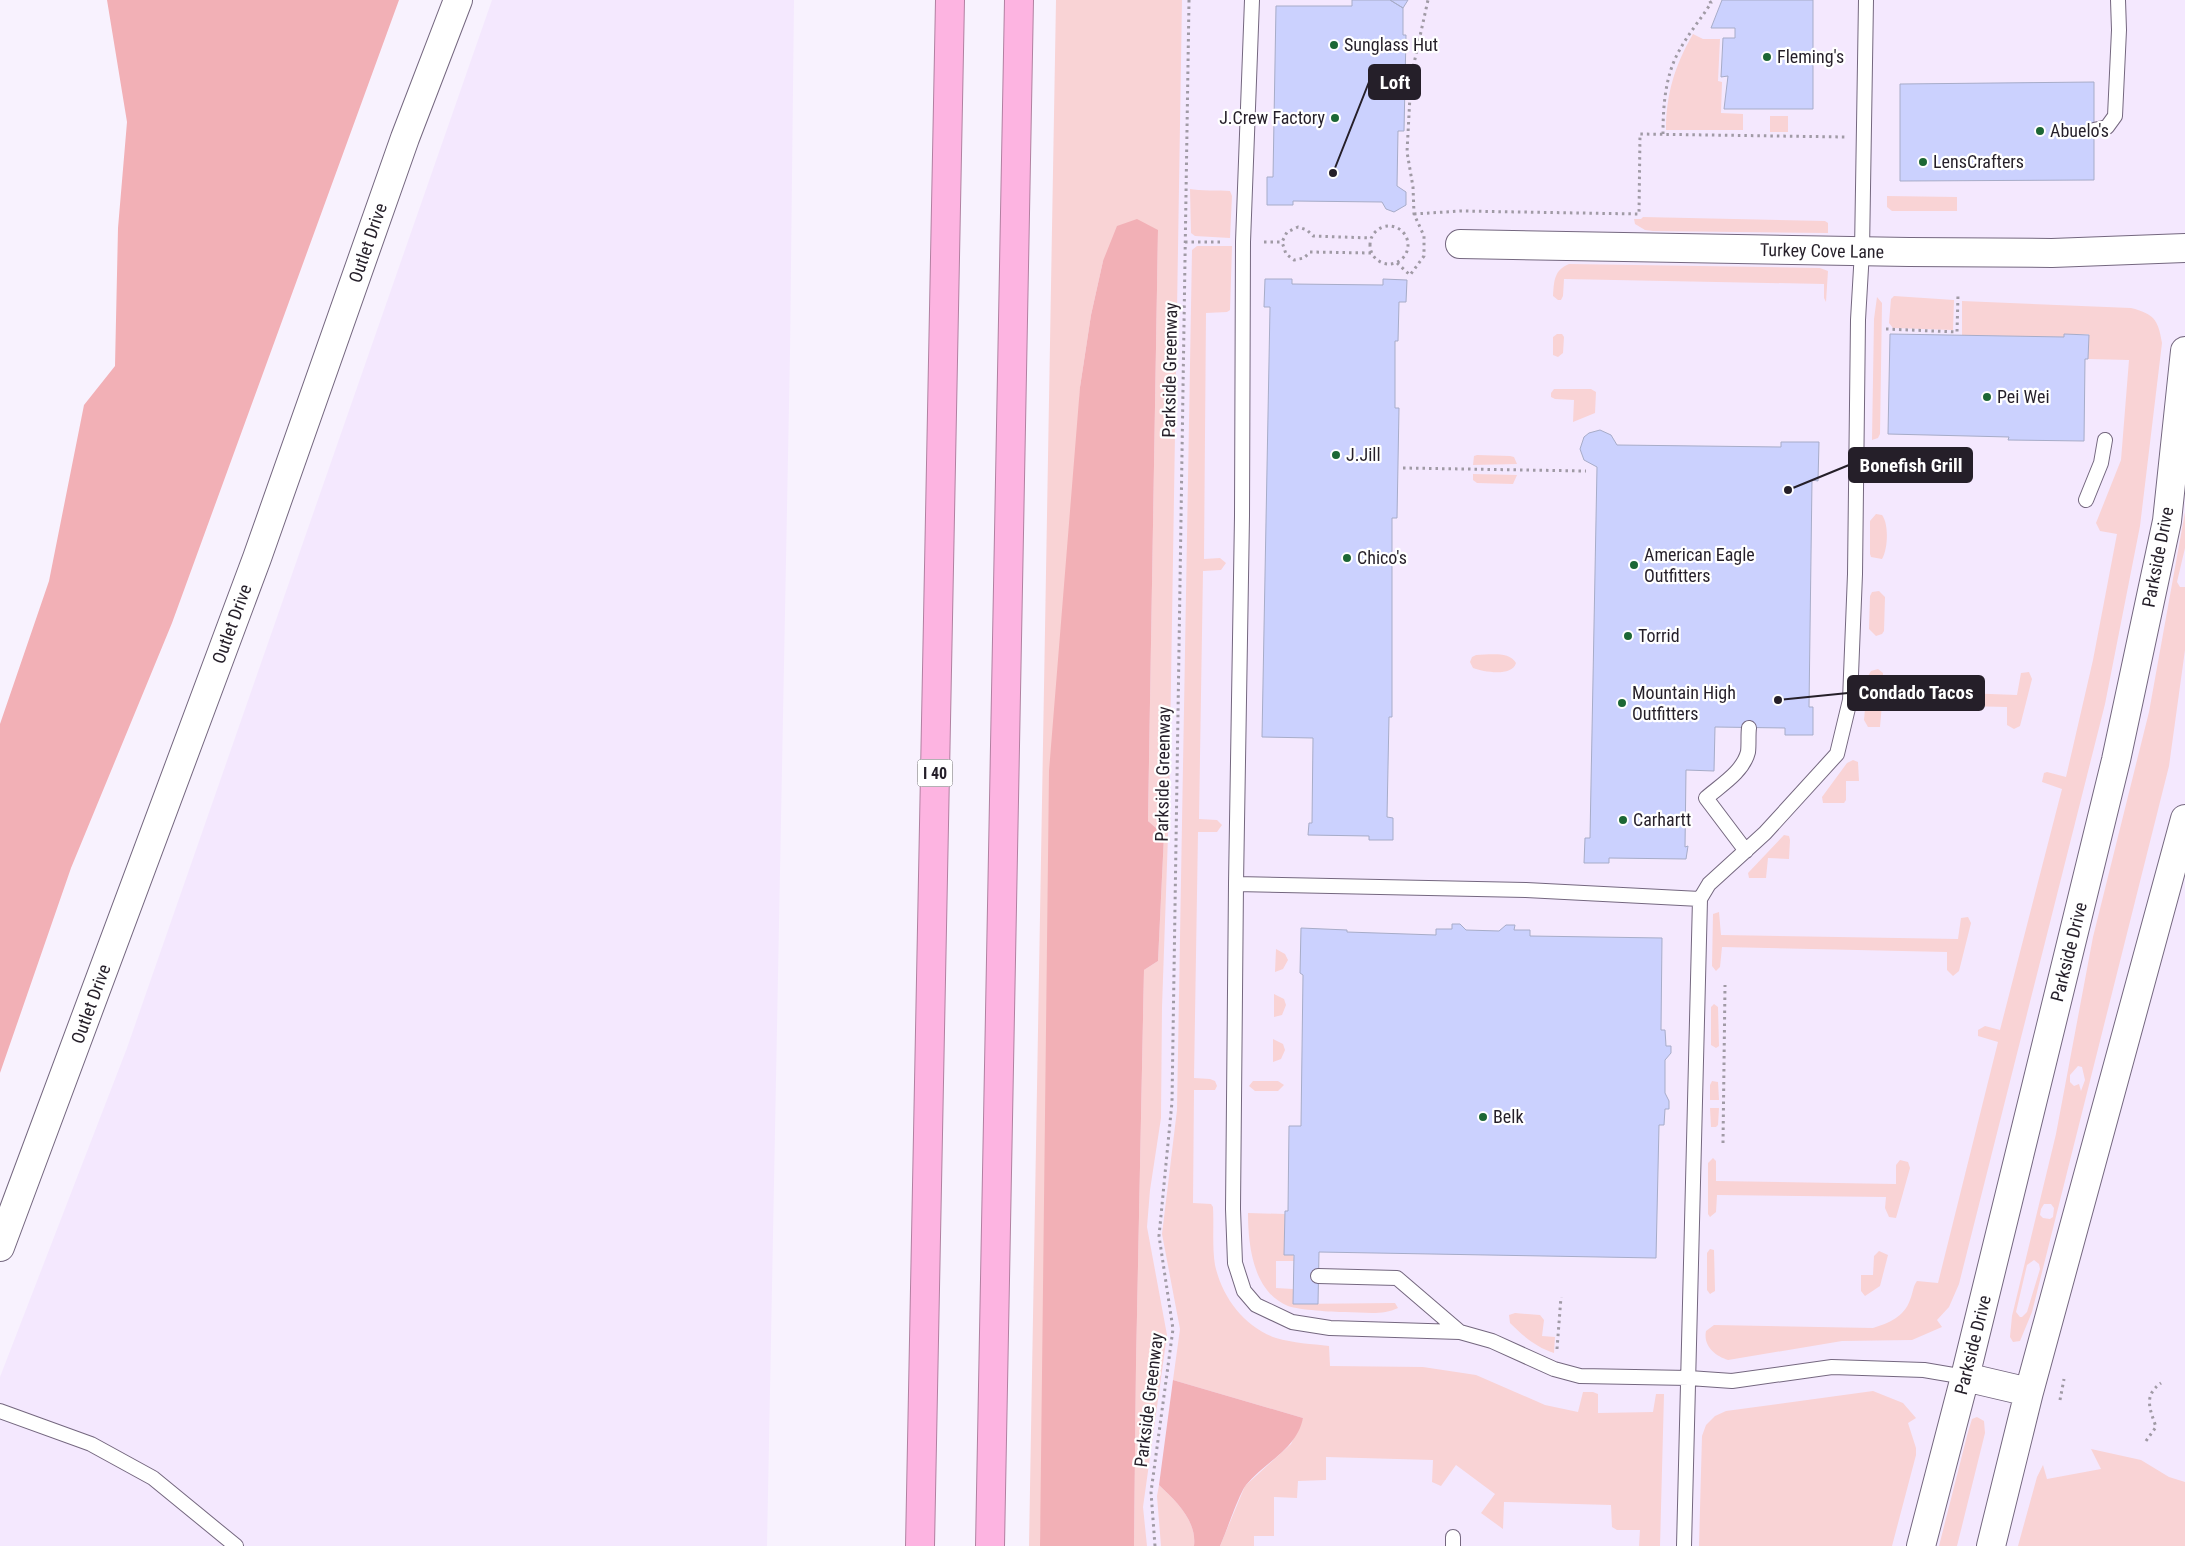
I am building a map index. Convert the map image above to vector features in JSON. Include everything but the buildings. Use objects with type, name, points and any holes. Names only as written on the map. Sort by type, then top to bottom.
[{"type":"highway","name":"I 40","points":[[920,1546],[950,0]]},
{"type":"highway","points":[[990,1546],[1019,0]]},
{"type":"street","name":"Outlet Drive","points":[[0,1247],[257,558],[405,138],[458,0]]},
{"type":"street","name":"Turkey Cove Lane","points":[[1460,244],[1862,252],[2052,253],[2185,248]]},
{"type":"street","name":"Parkside Drive","points":[[1921,1546],[1965,1378],[2116,760],[2167,521],[2185,351]]},
{"type":"street","points":[[1990,1546],[2029,1392],[2185,819]]},
{"type":"street","points":[[1965,1378],[2029,1392]]},
{"type":"lane","points":[[1252,0],[1243,242],[1242,516],[1233,1240],[1235,1264],[1244,1291],[1256,1305],[1292,1322],[1330,1328],[1460,1332],[1492,1340],[1554,1369],[1580,1376],[1689,1378],[1732,1381],[1832,1367],[1924,1370],[1965,1378]]},
{"type":"lane","points":[[1684,1546],[1700,899],[1708,884],[1765,833],[1837,754],[1850,700],[1855,574],[1858,320],[1862,252],[1866,0]]},
{"type":"lane","points":[[2094,130],[2107,127],[2115,116],[2120,30],[2118,0]]},
{"type":"lane","points":[[2086,500],[2100,463],[2105,440]]},
{"type":"lane","points":[[1746,850],[1706,798],[1737,771],[1743,762],[1748,752],[1749,728]]},
{"type":"lane","points":[[1236,884],[1526,890],[1700,899]]},
{"type":"lane","points":[[1318,1276],[1398,1278],[1460,1332]]},
{"type":"lane","points":[[0,1411],[92,1444],[153,1478],[236,1546]]},
{"type":"path","name":"Parkside Greenway","points":[[1155,1546],[1151,1492],[1173,1329],[1158,1236],[1172,1102],[1188,0]]},
{"type":"path","points":[[1397,263],[1410,275],[1424,256],[1424,236],[1414,214],[1413,187],[1407,152],[1410,86],[1428,0]]},
{"type":"path","points":[[1663,134],[1663,100],[1678,52],[1711,2],[1709,0]]},
{"type":"path","points":[[1414,214],[1461,211],[1639,214],[1640,134],[1838,136]]},
{"type":"path","points":[[1385,226],[1398,228],[1403,231],[1408,248],[1403,260],[1391,265],[1379,262],[1371,253],[1371,238],[1379,228],[1385,226]]},
{"type":"path","points":[[1371,238],[1313,236],[1307,230],[1298,227],[1287,232],[1282,242],[1286,254],[1294,260],[1304,258],[1310,252],[1371,253]]},
{"type":"path","points":[[1886,329],[1957,332],[1958,295]]},
{"type":"path","points":[[1403,468],[1586,471]]},
{"type":"path","points":[[1722,1143],[1725,985]]},
{"type":"path","points":[[1554,1369],[1561,1297]]},
{"type":"path","points":[[2146,1441],[2156,1427],[2149,1401],[2150,1394],[2162,1383]]},
{"type":"shaded area","points":[[107,0],[399,0],[172,623],[71,868],[0,1073],[0,724],[49,581],[84,405],[115,366],[118,228],[127,122]]},
{"type":"shaded area","points":[[492,0],[794,0],[790,353],[767,1546],[0,1546],[0,1377],[127,1048]]},
{"type":"shaded area","points":[[1056,0],[1182,0],[1169,807],[1162,1007],[1161,1118],[1150,1190],[1147,1227],[1167,1335],[1143,1507],[1147,1546],[1134,1546],[1144,970],[1158,961],[1164,835],[1148,821],[1158,230],[1103,261],[1091,315],[1080,387],[1040,1546],[1029,1546]]},
{"type":"shaded area","points":[[1163,0],[2185,0],[2185,1546],[1134,1546]]},
{"type":"shaded area","points":[[1693,34],[1703,39],[1720,39],[1718,81],[1722,82],[1721,113],[1743,114],[1743,130],[1666,130],[1666,117],[1673,80],[1681,57]]},
{"type":"shaded area","points":[[1770,116],[1788,116],[1788,132],[1770,132]]},
{"type":"shaded area","points":[[1190,189],[1230,191],[1232,196],[1230,238],[1195,236],[1191,233]]},
{"type":"shaded area","points":[[1887,196],[1957,197],[1957,211],[1892,211],[1887,207]]},
{"type":"shaded area","points":[[1643,217],[1825,221],[1828,223],[1828,233],[1653,231],[1645,230],[1635,224],[1634,219],[1641,219]]},
{"type":"shaded area","points":[[1137,219],[1158,230],[1148,821],[1164,835],[1158,961],[1144,970],[1134,1546],[1040,1546],[1049,771],[1080,387],[1091,315],[1103,261],[1117,226]]},
{"type":"shaded area","points":[[1197,246],[1232,246],[1230,310],[1227,312],[1206,313],[1204,559],[1220,558],[1226,563],[1221,570],[1203,571],[1199,819],[1217,820],[1222,825],[1217,832],[1198,832],[1194,1078],[1210,1079],[1215,1081],[1217,1086],[1215,1090],[1194,1090],[1193,1203],[1211,1204],[1213,1207],[1214,1258],[1218,1277],[1229,1299],[1244,1319],[1264,1333],[1282,1340],[1329,1346],[1330,1366],[1423,1367],[1476,1375],[1545,1405],[1578,1412],[1583,1392],[1598,1394],[1598,1413],[1653,1412],[1656,1394],[1664,1394],[1660,1546],[1639,1546],[1640,1530],[1617,1530],[1612,1527],[1611,1505],[1504,1502],[1503,1529],[1481,1513],[1495,1494],[1456,1465],[1441,1486],[1432,1482],[1433,1460],[1326,1457],[1326,1480],[1298,1481],[1297,1498],[1274,1497],[1274,1536],[1254,1536],[1254,1546],[1220,1546],[1245,1486],[1291,1444],[1303,1418],[1173,1380],[1180,1329],[1162,1234],[1177,1110],[1192,250]]},
{"type":"shaded area","points":[[1569,264],[1820,268],[1828,271],[1826,302],[1824,298],[1824,284],[1564,279],[1563,296],[1561,300],[1558,300],[1553,296],[1556,277],[1560,269]]},
{"type":"shaded area","points":[[1894,296],[1954,300],[1953,330],[1893,328],[1889,323],[1891,299]]},
{"type":"shaded area","points":[[1877,297],[1882,303],[1880,434],[1878,438],[1872,440],[1874,319]]},
{"type":"shaded area","points":[[1962,301],[2131,308],[2150,315],[2159,328],[2162,343],[2140,526],[2105,704],[1959,1284],[1949,1307],[1937,1320],[1942,1327],[1912,1340],[1842,1341],[1728,1360],[1711,1350],[1706,1341],[1706,1331],[1714,1325],[1873,1328],[1890,1321],[1904,1311],[1917,1281],[1938,1283],[1998,1042],[1978,1036],[1978,1030],[1985,1026],[2000,1030],[2062,789],[2042,782],[2044,773],[2047,772],[2066,777],[2093,660],[2117,534],[2100,531],[2096,523],[2121,460],[2129,360],[2088,359],[2089,334],[2064,334],[2064,337],[1962,335]]},
{"type":"shaded area","points":[[1557,334],[1562,334],[1564,337],[1563,353],[1558,357],[1553,355],[1553,337]]},
{"type":"shaded area","points":[[1554,389],[1591,389],[1596,392],[1595,413],[1573,422],[1574,400],[1551,397]]},
{"type":"shaded area","points":[[1474,456],[1510,456],[1514,457],[1517,464],[1473,465]]},
{"type":"shaded area","points":[[1473,474],[1517,475],[1513,484],[1477,483],[1473,480]]},
{"type":"shaded area","points":[[2185,512],[2185,548],[2177,582],[2180,587],[2185,587],[2185,650],[2169,766],[2032,1312],[2020,1341],[2013,1342],[2010,1337],[2012,1316],[2056,1134],[2093,937],[2149,712]],"holes":[[[2078,1066],[2082,1067],[2085,1080],[2081,1091],[2079,1084],[2074,1086],[2070,1082],[2070,1075]],[[2044,1204],[2051,1204],[2054,1208],[2053,1217],[2050,1219],[2043,1218],[2040,1215]],[[2034,1260],[2039,1264],[2040,1269],[2027,1312],[2020,1317],[2016,1312],[2027,1265]]]},
{"type":"shaded area","points":[[1876,514],[1882,515],[1887,530],[1886,549],[1882,559],[1871,557],[1870,554],[1870,521]]},
{"type":"shaded area","points":[[1879,591],[1885,597],[1884,631],[1876,636],[1869,629],[1870,596],[1872,592]]},
{"type":"shaded area","points":[[1476,655],[1504,655],[1513,659],[1516,663],[1504,672],[1484,671],[1473,668],[1470,662],[1472,657]]},
{"type":"shaded area","points":[[1878,669],[1883,673],[1883,690],[2017,695],[2021,673],[2029,672],[2032,679],[2020,726],[2014,729],[2007,725],[2007,707],[1882,704],[1880,727],[1868,727],[1864,720],[1868,676],[1871,671]]},
{"type":"shaded area","points":[[1853,760],[1858,762],[1859,781],[1846,781],[1846,800],[1844,803],[1823,803],[1822,797],[1847,763]]},
{"type":"shaded area","points":[[1784,835],[1789,836],[1790,840],[1789,859],[1768,858],[1766,878],[1749,878],[1748,873]]},
{"type":"shaded area","points":[[1719,912],[1721,935],[1958,939],[1961,918],[1968,917],[1971,923],[1959,971],[1953,976],[1947,970],[1947,952],[1722,947],[1720,967],[1716,971],[1712,966],[1713,914]]},
{"type":"shaded area","points":[[1276,949],[1285,954],[1288,960],[1283,969],[1275,972]]},
{"type":"shaded area","points":[[1274,994],[1284,999],[1286,1005],[1282,1015],[1274,1017]]},
{"type":"shaded area","points":[[1714,1004],[1718,1007],[1719,1046],[1716,1048],[1711,1045],[1711,1007]]},
{"type":"shaded area","points":[[1273,1039],[1283,1044],[1285,1050],[1281,1059],[1273,1062]]},
{"type":"shaded area","points":[[1253,1081],[1278,1081],[1284,1085],[1278,1091],[1255,1091],[1249,1086]]},
{"type":"shaded area","points":[[1712,1081],[1718,1082],[1719,1100],[1710,1100],[1710,1085]]},
{"type":"shaded area","points":[[1710,1108],[1719,1108],[1718,1125],[1716,1127],[1711,1127]]},
{"type":"shaded area","points":[[1713,1158],[1716,1161],[1716,1181],[1896,1184],[1896,1165],[1900,1160],[1908,1162],[1910,1168],[1896,1218],[1889,1217],[1885,1208],[1886,1197],[1717,1195],[1716,1212],[1710,1217],[1708,1214],[1708,1163]]},
{"type":"shaded area","points":[[1248,1213],[1285,1214],[1294,1261],[1276,1261],[1276,1288],[1293,1289],[1293,1304],[1395,1303],[1398,1308],[1379,1313],[1308,1310],[1288,1306],[1276,1299],[1260,1279],[1255,1266],[1249,1239]]},
{"type":"shaded area","points":[[1710,1249],[1714,1250],[1715,1291],[1710,1294],[1707,1290],[1707,1253]]},
{"type":"shaded area","points":[[1879,1251],[1888,1255],[1880,1286],[1865,1296],[1861,1291],[1861,1275],[1873,1275],[1874,1256]]},
{"type":"shaded area","points":[[1515,1313],[1540,1315],[1544,1320],[1542,1336],[1555,1337],[1554,1353],[1530,1341],[1510,1323],[1509,1315]]},
{"type":"shaded area","points":[[1173,1380],[1303,1418],[1300,1429],[1287,1447],[1246,1485],[1220,1546],[1194,1546],[1194,1537],[1189,1520],[1159,1485]]},
{"type":"shaded area","points":[[1873,1391],[1903,1403],[1916,1418],[1908,1423],[1916,1448],[1916,1455],[1892,1546],[1699,1546],[1702,1436],[1706,1425],[1715,1416],[1726,1411]]},
{"type":"shaded area","points":[[1977,1417],[1984,1421],[1985,1433],[1957,1546],[1939,1546],[1968,1432],[1972,1419]]},
{"type":"shaded area","points":[[2091,1449],[2141,1460],[2169,1477],[2185,1482],[2185,1546],[2018,1546],[2037,1477],[2043,1465],[2047,1479],[2101,1469]]},
{"type":"shaded area","points":[[1159,1485],[1189,1520],[1194,1537],[1194,1546],[1161,1546],[1157,1496]]},
{"type":"place","name":"Sunglass Hut","points":[[1334,45]]},
{"type":"place","name":"Fleming's","points":[[1767,57]]},
{"type":"place","name":"J.Crew Factory","points":[[1335,118]]},
{"type":"place","name":"Abuelo's","points":[[2040,131]]},
{"type":"place","name":"LensCrafters","points":[[1923,162]]},
{"type":"place","name":"Loft","points":[[1333,173]]},
{"type":"place","name":"Pei Wei","points":[[1987,397]]},
{"type":"place","name":"J.Jill","points":[[1336,455]]},
{"type":"place","name":"Bonefish Grill","points":[[1788,490]]},
{"type":"place","name":"Chico's","points":[[1347,558]]},
{"type":"place","name":"American Eagle Outfitters","points":[[1634,565]]},
{"type":"place","name":"Torrid","points":[[1628,636]]},
{"type":"place","name":"Condado Tacos","points":[[1778,700]]},
{"type":"place","name":"Mountain High Outfitters","points":[[1622,703]]},
{"type":"place","name":"Carhartt","points":[[1623,820]]},
{"type":"place","name":"Belk","points":[[1483,1117]]}]
